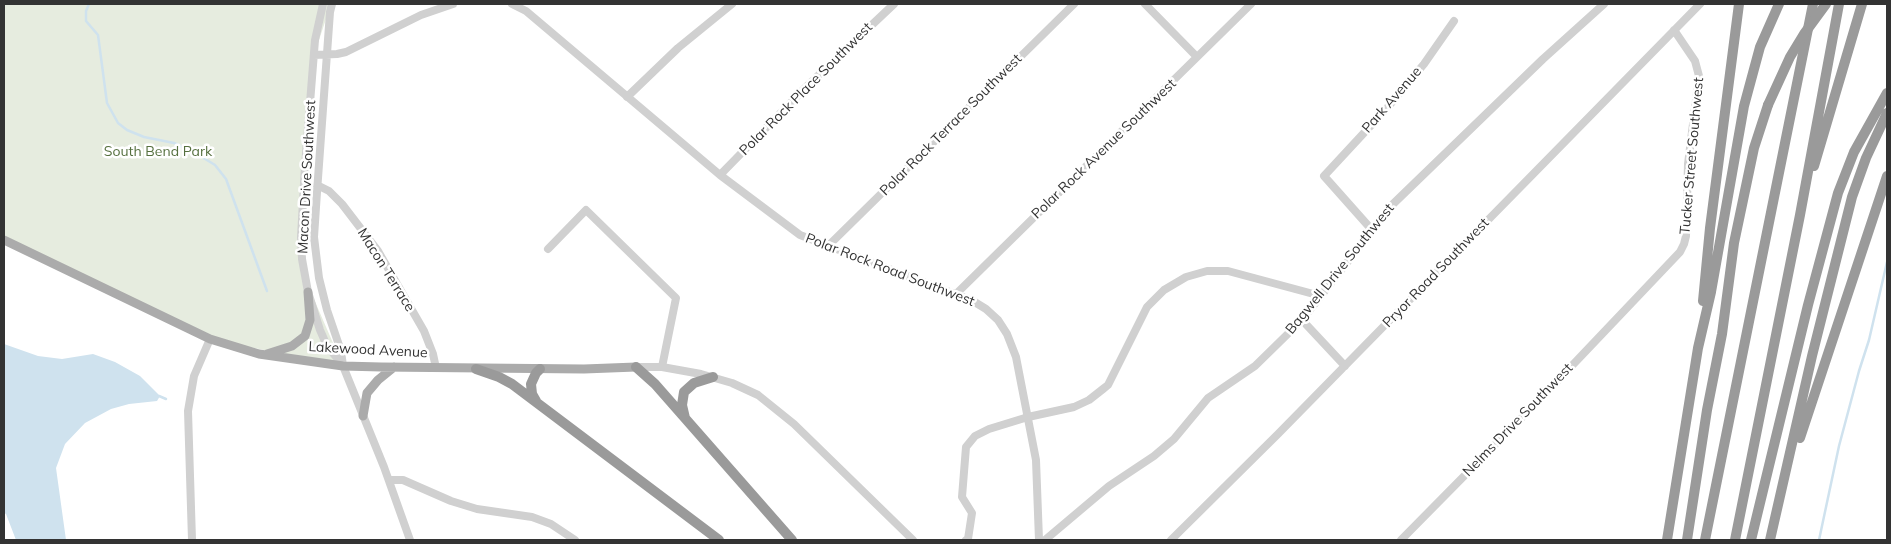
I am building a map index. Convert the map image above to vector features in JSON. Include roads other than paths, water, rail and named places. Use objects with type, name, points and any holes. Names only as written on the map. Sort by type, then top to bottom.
[{"type":"highway","points":[[1698,348],[1711,292],[1744,106],[1760,48],[1779,4]]},
{"type":"highway","points":[[1705,540],[1814,4]]},
{"type":"highway","points":[[1688,540],[1707,410],[1722,334],[1734,243],[1754,148],[1768,105],[1790,57],[1826,4]]},
{"type":"highway","points":[[1735,540],[1800,215],[1839,4]]},
{"type":"highway","points":[[1800,215],[1862,4]]},
{"type":"highway","points":[[1667,540],[1698,348],[1710,228],[1739,6]]},
{"type":"highway","points":[[1751,540],[1835,202],[1854,152],[1887,93]]},
{"type":"highway","points":[[1770,540],[1812,356],[1852,198],[1866,158],[1887,113]]},
{"type":"highway","points":[[1781,496],[1887,176]]},
{"type":"highway","points":[[636,367],[655,384],[792,540]]},
{"type":"highway","points":[[536,402],[532,394],[531,384],[540,368]]},
{"type":"highway","points":[[476,369],[512,384],[719,540]]},
{"type":"highway","points":[[686,419],[682,405],[684,392],[694,383],[713,377]]},
{"type":"main road","name":"Lakewood Avenue","points":[[4,240],[210,339],[231,347],[264,355],[343,366],[476,369],[602,369],[636,367]]},
{"type":"main road","points":[[264,355],[292,346],[305,336],[310,320],[308,292]]},
{"type":"main road","points":[[363,416],[367,393],[378,380],[394,367]]},
{"type":"street","name":"Macon Drive Southwest","points":[[323,4],[318,23],[314,55],[301,237],[303,274],[320,330],[327,346],[343,366]]},
{"type":"street","name":"Macon Drive Southwest","points":[[332,4],[314,237],[319,278],[327,310],[341,351],[343,366]]},
{"type":"street","points":[[314,55],[346,52],[421,15],[453,4]]},
{"type":"street","name":"Polar Rock Road Southwest","points":[[512,4],[526,12],[720,176],[800,235],[827,247],[973,301],[998,320],[1007,334],[1016,357],[1028,417],[1036,460],[1040,540]]},
{"type":"street","points":[[627,97],[678,48],[732,4]]},
{"type":"street","name":"Polar Rock Place Southwest","points":[[720,176],[804,89],[894,4]]},
{"type":"street","name":"Polar Rock Terrace Southwest","points":[[827,247],[1074,4]]},
{"type":"street","points":[[1145,4],[1197,57]]},
{"type":"street","name":"Polar Rock Avenue Southwest","points":[[956,294],[1251,4]]},
{"type":"street","name":"Bagwell Drive Southwest","points":[[1044,540],[1109,486],[1154,456],[1174,439],[1208,398],[1254,366],[1302,320],[1392,205],[1543,58],[1604,4]]},
{"type":"street","name":"Pryor Road Southwest","points":[[1171,540],[1345,366],[1700,4]]},
{"type":"street","name":"Park Avenue","points":[[1372,230],[1324,176],[1388,107],[1424,64],[1454,21]]},
{"type":"street","name":"Tucker Street Southwest","points":[[1635,300],[1680,252],[1686,236],[1688,164],[1699,76],[1695,60],[1674,30]]},
{"type":"street","name":"Macon Terrace","points":[[317,186],[329,191],[342,204],[378,251],[424,331],[436,368]]},
{"type":"street","points":[[548,249],[586,210],[676,298],[662,367]]},
{"type":"street","points":[[966,540],[972,513],[962,497],[966,447],[975,436],[982,433],[1028,417],[1074,407],[1089,400],[1103,389],[1108,385],[1147,308],[1164,290],[1186,277],[1207,271],[1228,271],[1321,296]]},
{"type":"street","name":"Nelms Drive Southwest","points":[[1400,540],[1635,300]]},
{"type":"street","points":[[1302,320],[1345,366]]},
{"type":"street","points":[[192,540],[188,411],[194,376],[210,339]]},
{"type":"street","points":[[343,366],[389,480],[410,540]]},
{"type":"street","points":[[636,367],[662,367],[713,377],[747,389],[774,407],[794,424],[913,540]]},
{"type":"street","points":[[389,480],[403,480],[451,501],[478,509],[532,517],[551,524],[575,540]]},
{"type":"water","points":[[4,344],[38,356],[62,359],[93,354],[115,362],[140,376],[160,396],[157,401],[129,404],[111,409],[85,423],[65,444],[56,468],[66,540],[16,540],[4,513]]},
{"type":"waterway","points":[[89,4],[86,11],[86,21],[98,35],[107,103],[118,123],[127,130],[144,137],[174,143],[215,165],[226,179],[267,291]]},
{"type":"waterway","points":[[1819,540],[1839,446],[1869,340],[1887,262]]},
{"type":"waterway","points":[[159,396],[166,399]]},
{"type":"park label","name":"South Bend Park","points":[[158,152]]}]
